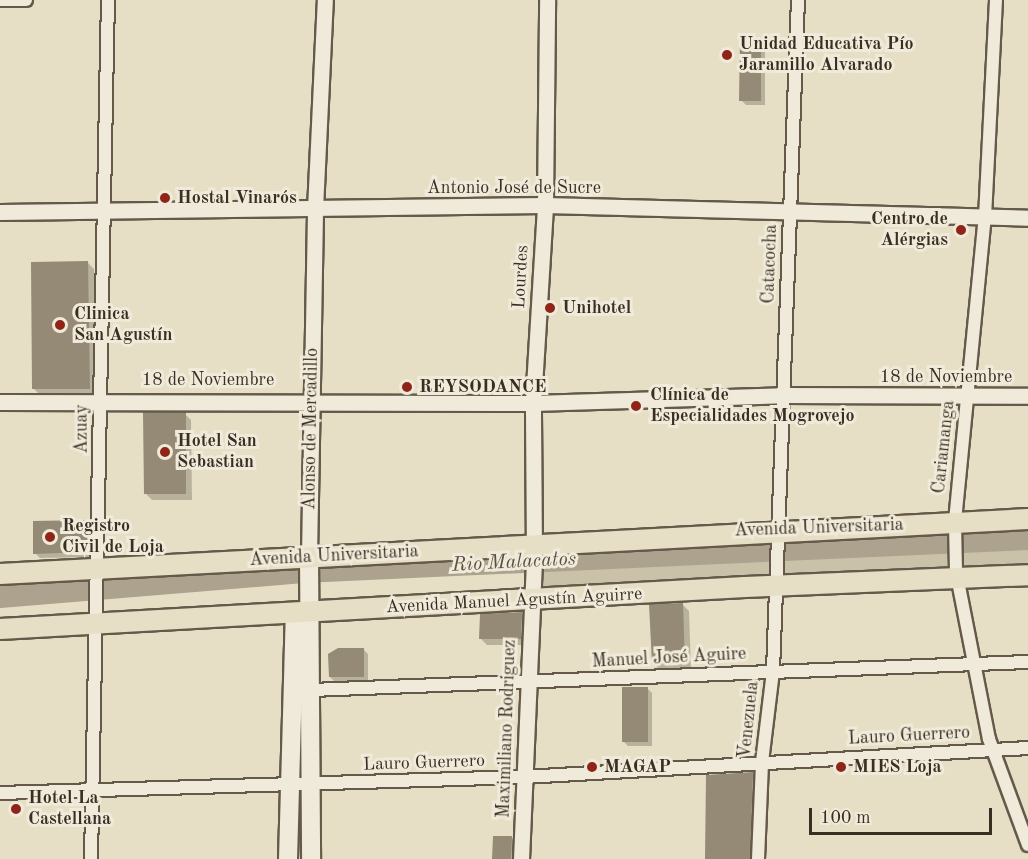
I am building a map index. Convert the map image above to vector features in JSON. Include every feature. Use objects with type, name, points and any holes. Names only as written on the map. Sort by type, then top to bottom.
[{"type":"main road","name":"Avenida Universitaria","points":[[0,574],[99,575],[779,536],[955,529],[1028,519]]},
{"type":"main road","name":"Alonso de Mercadillo","points":[[288,859],[290,785],[309,562]]},
{"type":"main road","name":"Avenida Manuel Agustín Aguirre","points":[[0,629],[532,594],[777,581],[1028,575]]},
{"type":"main road","name":"Alonso de Mercadillo","points":[[302,665],[311,690],[311,859]]},
{"type":"street","points":[[0,0],[26,0]]},
{"type":"street","name":"Azuay","points":[[91,859],[99,575],[108,0]]},
{"type":"street","name":"Alonso de Mercadillo","points":[[309,562],[315,209],[325,0]]},
{"type":"street","name":"Lourdes","points":[[534,550],[533,403],[545,205],[547,0]]},
{"type":"street","name":"Catacocha","points":[[779,536],[798,0]]},
{"type":"street","name":"Cariamanga","points":[[996,0],[985,215],[955,529],[956,575],[972,664],[993,749],[1028,845]]},
{"type":"street","name":"Antonio José de Sucre","points":[[0,212],[545,205],[790,214],[985,215],[1028,218]]},
{"type":"street","name":"18 de Noviembre","points":[[0,402],[312,400],[533,403],[783,395],[1028,396]]},
{"type":"street","name":"Venezuela","points":[[758,859],[762,762],[773,671],[779,536]]},
{"type":"street","name":"Maximiliano Rodriguez","points":[[521,859],[534,550]]},
{"type":"street","name":"Manuel José Aguire","points":[[311,690],[1028,662]]},
{"type":"street","name":"Lauro Guerrero","points":[[0,794],[524,777],[1028,748]]},
{"type":"shaded area","points":[[1028,519],[1028,575],[532,602],[534,544]]},
{"type":"building","points":[[740,37],[761,37],[761,101],[739,101]]},
{"type":"building","name":"Clinica San Agustín","points":[[88,261],[90,389],[32,389],[31,262]]},
{"type":"building","name":"Hotel San Sebastian","points":[[143,412],[186,412],[186,494],[144,494]]},
{"type":"building","points":[[89,520],[89,552],[33,554],[33,521]]},
{"type":"building","points":[[683,603],[685,663],[652,664],[649,604]]},
{"type":"building","points":[[522,612],[521,639],[479,639],[480,614]]},
{"type":"building","points":[[338,648],[364,648],[364,677],[329,677],[328,654]]},
{"type":"building","points":[[622,687],[648,687],[648,742],[622,742]]},
{"type":"building","points":[[753,772],[750,859],[705,859],[706,775]]},
{"type":"building","points":[[493,836],[512,836],[511,859],[492,859]]},
{"type":"waterway","name":"Rio Malacatos","points":[[0,597],[303,572],[1028,539]]},
{"type":"place","name":"Unidad Educativa Pío Jaramillo Alvarado","points":[[727,55]]},
{"type":"place","name":"Hostal Vinarós","points":[[165,198]]},
{"type":"place","name":"Centro de Alérgias","points":[[961,230]]},
{"type":"place","name":"Unihotel","points":[[550,308]]},
{"type":"place","name":"Clinica San Agustín","points":[[60,325]]},
{"type":"place","name":"REYSODANCE","points":[[407,387]]},
{"type":"place","name":"Clínica de Especialidades Mogrovejo","points":[[636,406]]},
{"type":"place","name":"Hotel San Sebastian","points":[[165,452]]},
{"type":"place","name":"Registro Civil de Loja","points":[[50,537]]},
{"type":"place","name":"MAGAP","points":[[592,767]]},
{"type":"place","name":"MIES Loja","points":[[841,767]]},
{"type":"place","name":"Hotel La Castellana","points":[[16,809]]}]
